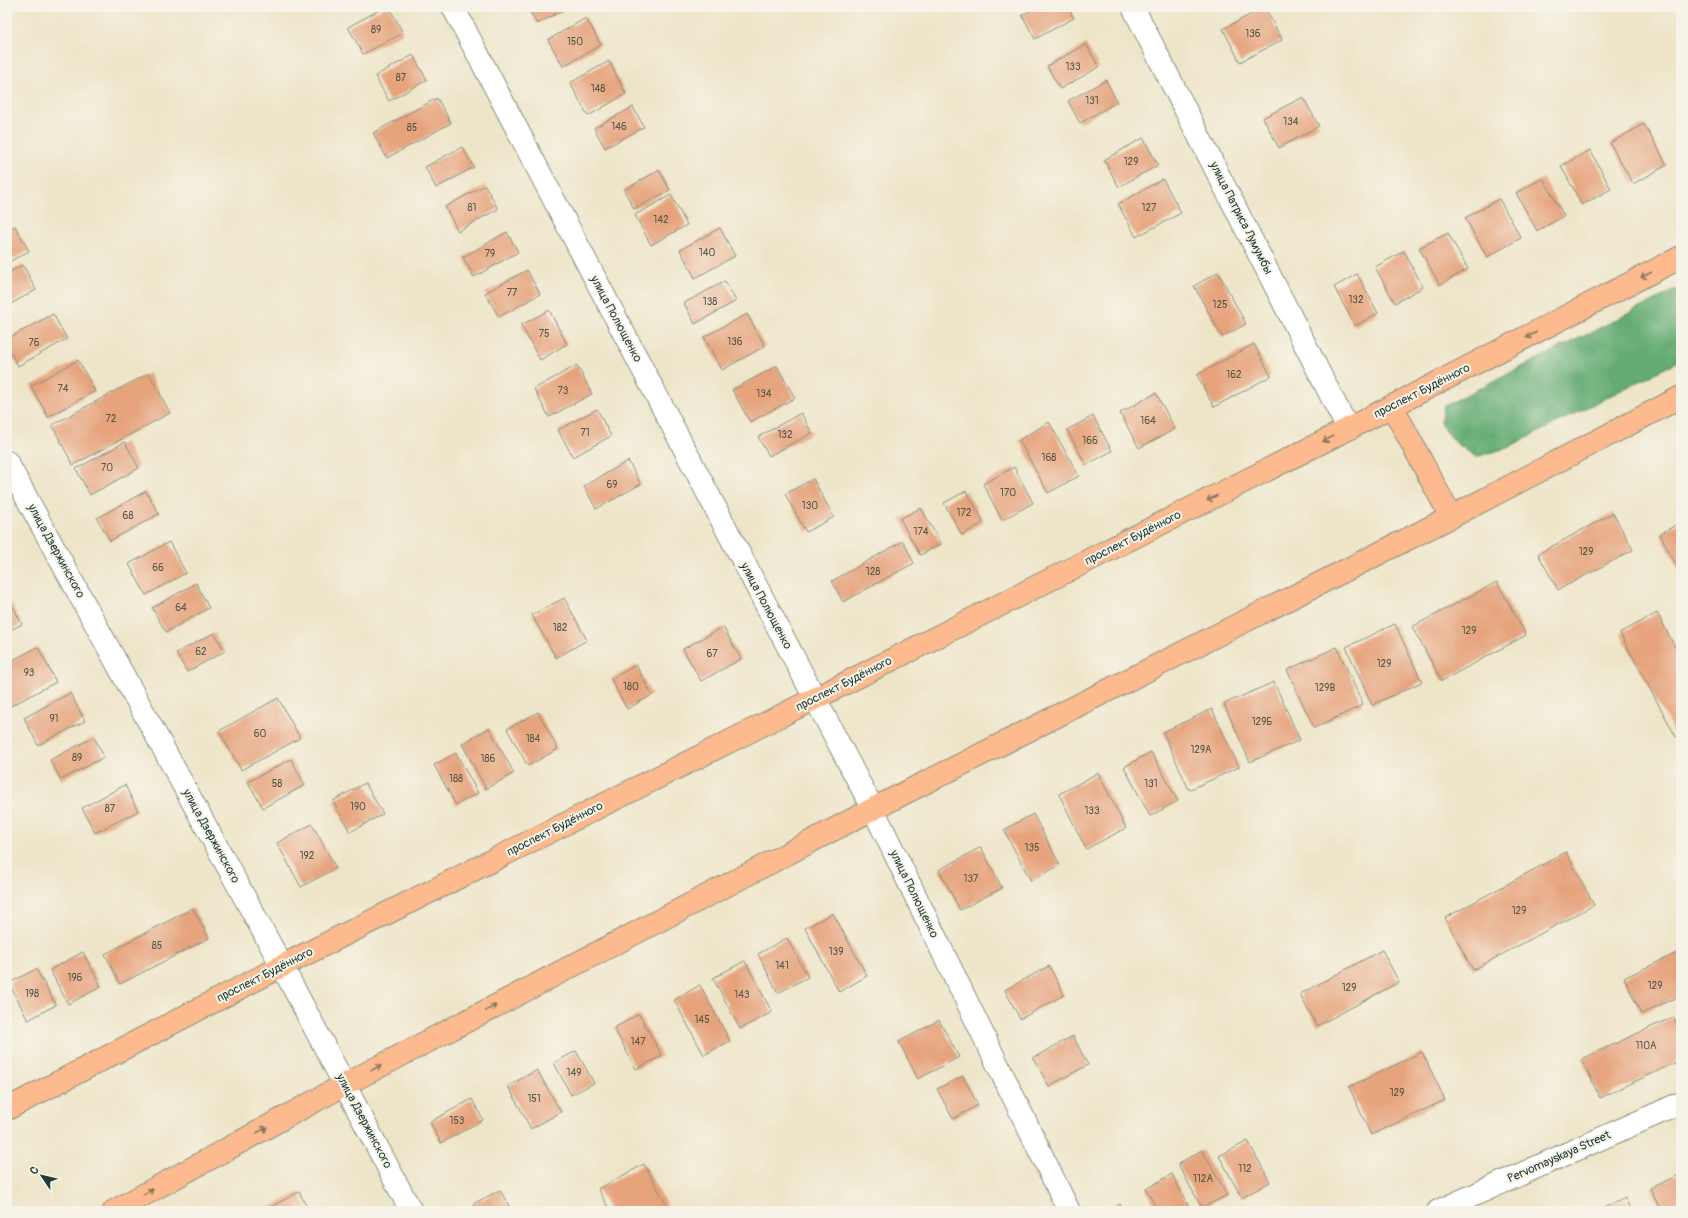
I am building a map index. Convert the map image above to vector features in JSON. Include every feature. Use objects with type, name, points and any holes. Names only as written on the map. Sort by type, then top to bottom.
[{"type":"main road","name":"проспект Будённого","points":[[7,1110],[282,966],[1348,429],[1681,257]]},
{"type":"main road","points":[[114,1211],[344,1084],[873,809],[1451,517],[1681,397]]},
{"type":"main road","points":[[1392,406],[1451,517]]},
{"type":"street","name":"улица Полющенко","points":[[453,7],[814,699],[873,809],[1069,1211]]},
{"type":"street","name":"улица Патриса Лумумбы","points":[[1133,7],[1348,429]]},
{"type":"street","name":"улица Дзержинского","points":[[7,462],[282,966],[411,1211]]},
{"type":"street","name":"Pervomayskaya Street","points":[[1438,1211],[1681,1103]]},
{"type":"green space","points":[[1681,287],[1681,360],[1507,448],[1476,457],[1456,443],[1440,424],[1444,406]]},
{"type":"building","points":[[385,7],[389,7],[403,33],[363,54],[348,27]]},
{"type":"building","points":[[528,7],[569,7],[537,24]]},
{"type":"building","points":[[1038,7],[1068,7],[1074,18],[1035,39],[1022,15]]},
{"type":"building","points":[[1265,7],[1282,40],[1240,62],[1223,29]]},
{"type":"building","points":[[586,18],[601,45],[563,66],[548,40]]},
{"type":"building","points":[[1086,44],[1099,67],[1060,89],[1047,66]]},
{"type":"building","points":[[413,55],[427,80],[389,101],[375,76]]},
{"type":"building","points":[[609,61],[626,94],[588,116],[570,83]]},
{"type":"building","points":[[1106,80],[1117,102],[1080,123],[1068,101]]},
{"type":"building","points":[[1303,97],[1319,126],[1279,148],[1263,118]]},
{"type":"building","points":[[437,98],[451,123],[387,158],[373,133]]},
{"type":"building","points":[[633,107],[644,127],[605,148],[594,128]]},
{"type":"building","points":[[1644,124],[1667,165],[1633,184],[1610,143]]},
{"type":"building","points":[[1143,138],[1158,165],[1119,187],[1104,160]]},
{"type":"building","points":[[462,147],[474,167],[436,188],[425,167]]},
{"type":"building","points":[[1590,150],[1611,189],[1582,205],[1561,166]]},
{"type":"building","points":[[659,170],[670,190],[634,209],[624,190]]},
{"type":"building","points":[[1543,178],[1564,216],[1537,231],[1516,193]]},
{"type":"building","points":[[1163,179],[1181,213],[1136,237],[1118,204]]},
{"type":"building","points":[[485,185],[498,209],[458,231],[445,207]]},
{"type":"building","points":[[671,195],[687,225],[651,245],[635,215]]},
{"type":"building","points":[[1499,199],[1521,238],[1487,257],[1465,218]]},
{"type":"building","points":[[15,226],[29,251],[7,263],[7,230]]},
{"type":"building","points":[[720,228],[735,256],[695,278],[680,250]]},
{"type":"building","points":[[507,232],[518,252],[474,277],[463,257]]},
{"type":"building","points":[[1448,233],[1468,269],[1440,285],[1419,248]]},
{"type":"building","points":[[1404,251],[1423,287],[1395,303],[1375,267]]},
{"type":"building","points":[[23,265],[36,290],[7,306],[7,273]]},
{"type":"building","points":[[527,270],[540,294],[499,317],[485,293]]},
{"type":"building","points":[[1218,272],[1246,324],[1222,337],[1194,286]]},
{"type":"building","points":[[1357,274],[1378,313],[1355,326],[1334,287]]},
{"type":"building","points":[[725,281],[736,301],[695,324],[684,303]]},
{"type":"building","points":[[549,310],[567,344],[540,360],[521,325]]},
{"type":"building","points":[[53,314],[67,339],[18,366],[7,347],[7,339]]},
{"type":"building","points":[[747,314],[765,346],[722,370],[704,337]]},
{"type":"building","points":[[1254,344],[1271,376],[1214,407],[1197,375]]},
{"type":"building","points":[[78,360],[95,391],[48,417],[31,386]]},
{"type":"building","points":[[577,365],[592,394],[549,417],[534,389]]},
{"type":"building","points":[[777,366],[795,398],[750,422],[732,390]]},
{"type":"building","points":[[149,373],[170,413],[73,465],[52,425]]},
{"type":"building","points":[[1156,393],[1175,429],[1139,448],[1120,413]]},
{"type":"building","points":[[597,409],[611,436],[573,457],[558,430]]},
{"type":"building","points":[[801,413],[812,433],[769,456],[758,437]]},
{"type":"building","points":[[1093,416],[1112,451],[1086,465],[1067,430]]},
{"type":"building","points":[[1049,422],[1079,476],[1048,493],[1019,440]]},
{"type":"building","points":[[125,442],[139,468],[90,495],[76,469]]},
{"type":"building","points":[[628,461],[641,484],[596,509],[584,486]]},
{"type":"building","points":[[1014,467],[1033,503],[1002,520],[983,484]]},
{"type":"building","points":[[813,479],[834,517],[806,532],[785,494]]},
{"type":"building","points":[[146,491],[159,514],[110,541],[97,518]]},
{"type":"building","points":[[966,491],[984,522],[962,535],[944,503]]},
{"type":"building","points":[[921,508],[941,544],[920,555],[900,519]]},
{"type":"building","points":[[1613,513],[1633,550],[1558,590],[1538,554]]},
{"type":"building","points":[[1681,522],[1681,574],[1660,534]]},
{"type":"building","points":[[903,541],[914,563],[843,602],[832,581]]},
{"type":"building","points":[[169,542],[186,573],[146,595],[129,564]]},
{"type":"building","points":[[1497,582],[1526,635],[1442,681],[1412,627]]},
{"type":"building","points":[[196,583],[209,608],[166,632],[152,608]]},
{"type":"building","points":[[564,598],[587,640],[556,658],[532,615]]},
{"type":"building","points":[[10,601],[22,624],[7,632],[7,603]]},
{"type":"building","points":[[1657,613],[1681,658],[1681,734],[1676,737],[1620,633]]},
{"type":"building","points":[[1395,624],[1422,682],[1372,705],[1346,647]]},
{"type":"building","points":[[723,627],[741,659],[701,681],[683,649]]},
{"type":"building","points":[[214,633],[225,651],[187,672],[176,653]]},
{"type":"building","points":[[38,647],[56,682],[7,708],[7,663]]},
{"type":"building","points":[[1337,647],[1363,705],[1314,728],[1287,670]]},
{"type":"building","points":[[636,665],[652,695],[627,709],[611,679]]},
{"type":"building","points":[[1274,682],[1300,740],[1250,762],[1224,704]]},
{"type":"building","points":[[70,693],[85,721],[38,745],[24,718]]},
{"type":"building","points":[[278,698],[300,738],[241,770],[219,731]]},
{"type":"building","points":[[1212,709],[1239,767],[1189,790],[1163,732]]},
{"type":"building","points":[[538,712],[558,749],[528,766],[507,729]]},
{"type":"building","points":[[489,728],[514,773],[486,789],[462,744]]},
{"type":"building","points":[[94,737],[104,757],[61,780],[50,760]]},
{"type":"building","points":[[1151,752],[1178,801],[1150,816],[1124,767]]},
{"type":"building","points":[[456,753],[478,793],[456,805],[434,765]]},
{"type":"building","points":[[291,759],[305,785],[263,808],[248,782]]},
{"type":"building","points":[[1098,773],[1126,828],[1086,849],[1059,794]]},
{"type":"building","points":[[365,783],[383,814],[350,832],[333,801]]},
{"type":"building","points":[[125,785],[138,811],[95,833],[82,808]]},
{"type":"building","points":[[1033,814],[1060,865],[1031,881],[1004,830]]},
{"type":"building","points":[[312,824],[336,868],[301,887],[277,843]]},
{"type":"building","points":[[981,847],[1002,888],[960,910],[939,870]]},
{"type":"building","points":[[1566,852],[1594,905],[1473,970],[1445,918]]},
{"type":"building","points":[[193,908],[209,938],[120,984],[105,954]]},
{"type":"building","points":[[833,913],[867,976],[839,992],[805,928]]},
{"type":"building","points":[[787,938],[808,977],[778,993],[758,954]]},
{"type":"building","points":[[1382,950],[1399,982],[1317,1026],[1300,994]]},
{"type":"building","points":[[1681,951],[1681,995],[1641,1014],[1624,978]]},
{"type":"building","points":[[83,952],[101,987],[68,1004],[50,970]]},
{"type":"building","points":[[745,961],[772,1012],[740,1029],[713,978]]},
{"type":"building","points":[[1049,966],[1064,995],[1020,1019],[1005,990]]},
{"type":"building","points":[[36,969],[56,1005],[28,1020],[9,983]]},
{"type":"building","points":[[700,985],[730,1041],[704,1055],[674,1000]]},
{"type":"building","points":[[639,1014],[662,1056],[636,1069],[614,1028]]},
{"type":"building","points":[[1673,1017],[1681,1033],[1681,1060],[1600,1098],[1582,1059]]},
{"type":"building","points":[[939,1020],[959,1057],[918,1079],[899,1042]]},
{"type":"building","points":[[1073,1036],[1088,1065],[1049,1086],[1033,1058]]},
{"type":"building","points":[[576,1051],[594,1083],[571,1095],[554,1063]]},
{"type":"building","points":[[1422,1052],[1445,1100],[1371,1135],[1349,1087]]},
{"type":"building","points":[[537,1070],[561,1112],[531,1129],[508,1086]]},
{"type":"building","points":[[963,1076],[978,1105],[953,1119],[937,1089]]},
{"type":"building","points":[[472,1099],[483,1120],[441,1143],[430,1122]]},
{"type":"building","points":[[1248,1141],[1270,1182],[1242,1198],[1219,1156]]},
{"type":"building","points":[[1202,1150],[1227,1195],[1202,1208],[1178,1164]]},
{"type":"building","points":[[644,1164],[670,1211],[610,1211],[598,1189]]},
{"type":"building","points":[[1172,1174],[1191,1211],[1158,1211],[1146,1189]]},
{"type":"building","points":[[1679,1175],[1681,1179],[1681,1211],[1661,1211],[1650,1188]]},
{"type":"building","points":[[500,1190],[512,1211],[476,1211],[473,1204]]},
{"type":"building","points":[[299,1192],[309,1211],[269,1211],[267,1209]]},
{"type":"building","points":[[1625,1198],[1631,1211],[1597,1211]]},
{"type":"building","points":[[1120,1204],[1124,1211],[1108,1211]]}]
